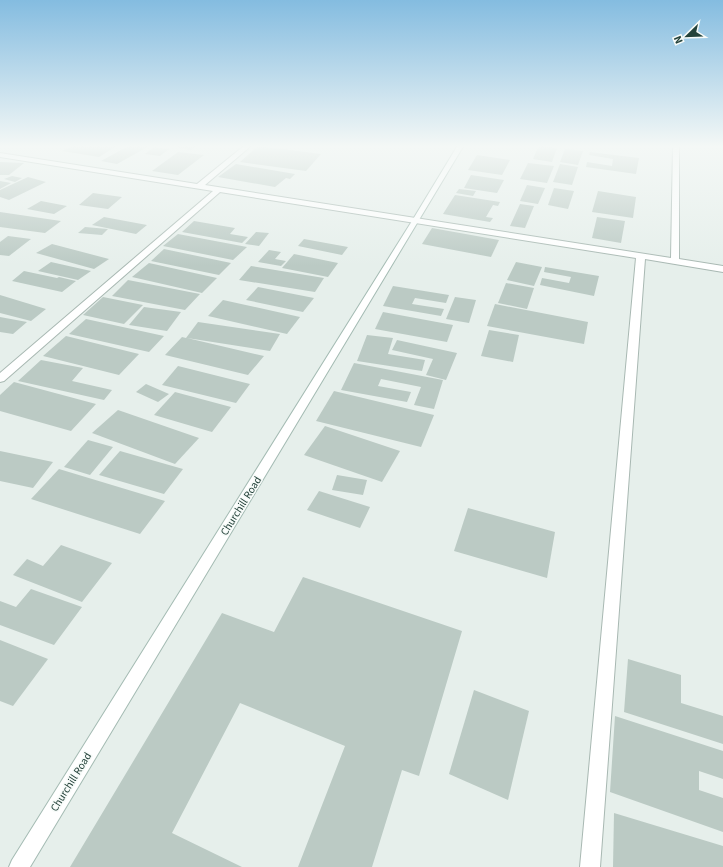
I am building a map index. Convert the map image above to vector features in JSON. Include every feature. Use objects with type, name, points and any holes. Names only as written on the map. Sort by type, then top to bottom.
[{"type":"street","points":[[188,185],[723,269]]},
{"type":"street","name":"Churchill Road","points":[[19,867],[437,185]]},
{"type":"street","points":[[675,262],[676,185]]},
{"type":"street","points":[[0,379],[218,190]]},
{"type":"street","points":[[590,867],[641,256]]},
{"type":"building","points":[[0,185],[6,185],[0,189]]},
{"type":"building","points":[[10,185],[39,185],[9,200],[0,197],[0,190]]},
{"type":"building","points":[[465,185],[501,185],[497,193],[464,188]]},
{"type":"building","points":[[527,185],[545,188],[538,204],[520,201]]},
{"type":"building","points":[[554,188],[574,191],[568,209],[548,205]]},
{"type":"building","points":[[459,189],[476,191],[473,196],[456,193]]},
{"type":"building","points":[[598,191],[636,197],[633,218],[592,212]]},
{"type":"building","points":[[93,193],[122,197],[108,209],[79,205]]},
{"type":"building","points":[[455,195],[500,202],[498,206],[493,205],[486,217],[493,218],[490,222],[443,214]]},
{"type":"building","points":[[41,201],[67,206],[54,214],[27,209]]},
{"type":"building","points":[[520,204],[534,206],[525,228],[510,226]]},
{"type":"building","points":[[0,212],[61,221],[45,233],[0,227]]},
{"type":"building","points":[[104,217],[147,225],[136,234],[92,225]]},
{"type":"building","points":[[597,217],[625,221],[621,243],[592,238]]},
{"type":"building","points":[[194,221],[235,228],[230,234],[248,237],[242,243],[182,232]]},
{"type":"building","points":[[85,227],[108,229],[102,235],[78,233]]},
{"type":"building","points":[[432,228],[499,240],[491,257],[422,244]]},
{"type":"building","points":[[256,232],[269,233],[259,246],[245,244]]},
{"type":"building","points":[[178,234],[247,247],[233,260],[163,246]]},
{"type":"building","points":[[8,236],[31,239],[9,256],[0,255],[0,242]]},
{"type":"building","points":[[304,239],[348,247],[342,255],[298,246]]},
{"type":"building","points":[[52,244],[109,259],[94,269],[36,253]]},
{"type":"building","points":[[164,249],[231,263],[219,275],[151,261]]},
{"type":"building","points":[[269,250],[281,252],[275,259],[286,261],[281,266],[258,262]]},
{"type":"building","points":[[294,254],[338,263],[328,277],[282,268]]},
{"type":"building","points":[[51,262],[91,271],[78,280],[38,271]]},
{"type":"building","points":[[516,262],[542,267],[534,286],[507,280]]},
{"type":"building","points":[[149,263],[217,278],[202,293],[132,277]]},
{"type":"building","points":[[251,266],[324,278],[315,292],[239,280]]},
{"type":"building","points":[[545,267],[599,276],[594,296],[540,285],[542,278],[569,283],[571,277],[544,272]]},
{"type":"building","points":[[24,271],[76,281],[62,292],[12,281]]},
{"type":"building","points":[[128,280],[200,294],[185,310],[112,296]]},
{"type":"building","points":[[506,283],[534,288],[527,309],[498,303]]},
{"type":"building","points":[[393,286],[449,295],[446,303],[415,298],[412,304],[444,309],[441,316],[383,306]]},
{"type":"building","points":[[258,287],[314,298],[303,312],[246,300]]},
{"type":"building","points":[[0,295],[46,309],[31,321],[0,313]]},
{"type":"building","points":[[103,297],[143,305],[124,324],[83,315]]},
{"type":"building","points":[[455,297],[476,300],[469,323],[446,319]]},
{"type":"building","points":[[223,300],[300,317],[287,334],[208,316]]},
{"type":"building","points":[[495,304],[588,322],[584,344],[487,326]]},
{"type":"building","points":[[144,307],[181,312],[167,331],[129,325]]},
{"type":"building","points":[[383,312],[453,325],[447,342],[375,329]]},
{"type":"building","points":[[0,317],[27,322],[13,334],[0,332]]},
{"type":"building","points":[[86,319],[164,336],[149,352],[69,334]]},
{"type":"building","points":[[198,322],[280,334],[270,351],[187,338],[264,356],[248,375],[165,355],[182,337],[186,338]]},
{"type":"building","points":[[489,330],[519,335],[513,362],[481,356]]},
{"type":"building","points":[[367,335],[393,338],[388,354],[425,360],[422,371],[357,361]]},
{"type":"building","points":[[66,336],[139,354],[119,375],[43,356]]},
{"type":"building","points":[[397,340],[457,353],[446,380],[426,375],[433,359],[392,350]]},
{"type":"building","points":[[41,360],[83,368],[72,381],[112,390],[104,400],[18,381]]},
{"type":"building","points":[[354,363],[443,380],[434,409],[414,405],[421,387],[381,379],[378,386],[411,392],[407,402],[341,390]]},
{"type":"building","points":[[178,366],[250,384],[236,403],[162,385]]},
{"type":"building","points":[[14,382],[96,404],[71,431],[0,411],[0,395]]},
{"type":"building","points":[[146,384],[169,394],[158,402],[136,392]]},
{"type":"building","points":[[334,391],[434,415],[421,447],[316,421]]},
{"type":"building","points":[[175,392],[231,407],[212,432],[154,415]]},
{"type":"building","points":[[118,410],[199,438],[175,464],[92,433]]},
{"type":"building","points":[[325,426],[400,451],[382,482],[304,455]]},
{"type":"building","points":[[88,440],[113,447],[90,475],[64,467]]},
{"type":"building","points":[[0,451],[53,462],[33,488],[0,481]]},
{"type":"building","points":[[120,451],[183,469],[164,494],[99,475]]},
{"type":"building","points":[[59,469],[165,501],[140,534],[31,499]]},
{"type":"building","points":[[337,475],[367,480],[363,495],[332,490]]},
{"type":"building","points":[[319,491],[370,507],[360,528],[307,510]]},
{"type":"building","points":[[468,508],[555,532],[547,578],[454,551]]},
{"type":"building","points":[[61,545],[112,563],[82,602],[13,575],[27,559],[43,566]]},
{"type":"building","points":[[303,577],[462,631],[419,776],[402,770],[372,867],[298,867],[345,746],[240,703],[172,833],[242,867],[70,867],[222,613],[274,632]]},
{"type":"building","points":[[31,589],[82,607],[54,645],[0,625],[0,601],[16,607]]},
{"type":"building","points":[[0,640],[48,659],[13,706],[0,701]]},
{"type":"building","points":[[628,659],[681,675],[681,703],[723,716],[723,744],[624,712]]},
{"type":"building","points":[[474,690],[529,711],[508,800],[449,774]]},
{"type":"building","points":[[615,716],[723,751],[723,779],[699,771],[699,790],[723,798],[723,832],[610,792]]},
{"type":"building","points":[[614,813],[723,846],[723,867],[613,867]]}]
